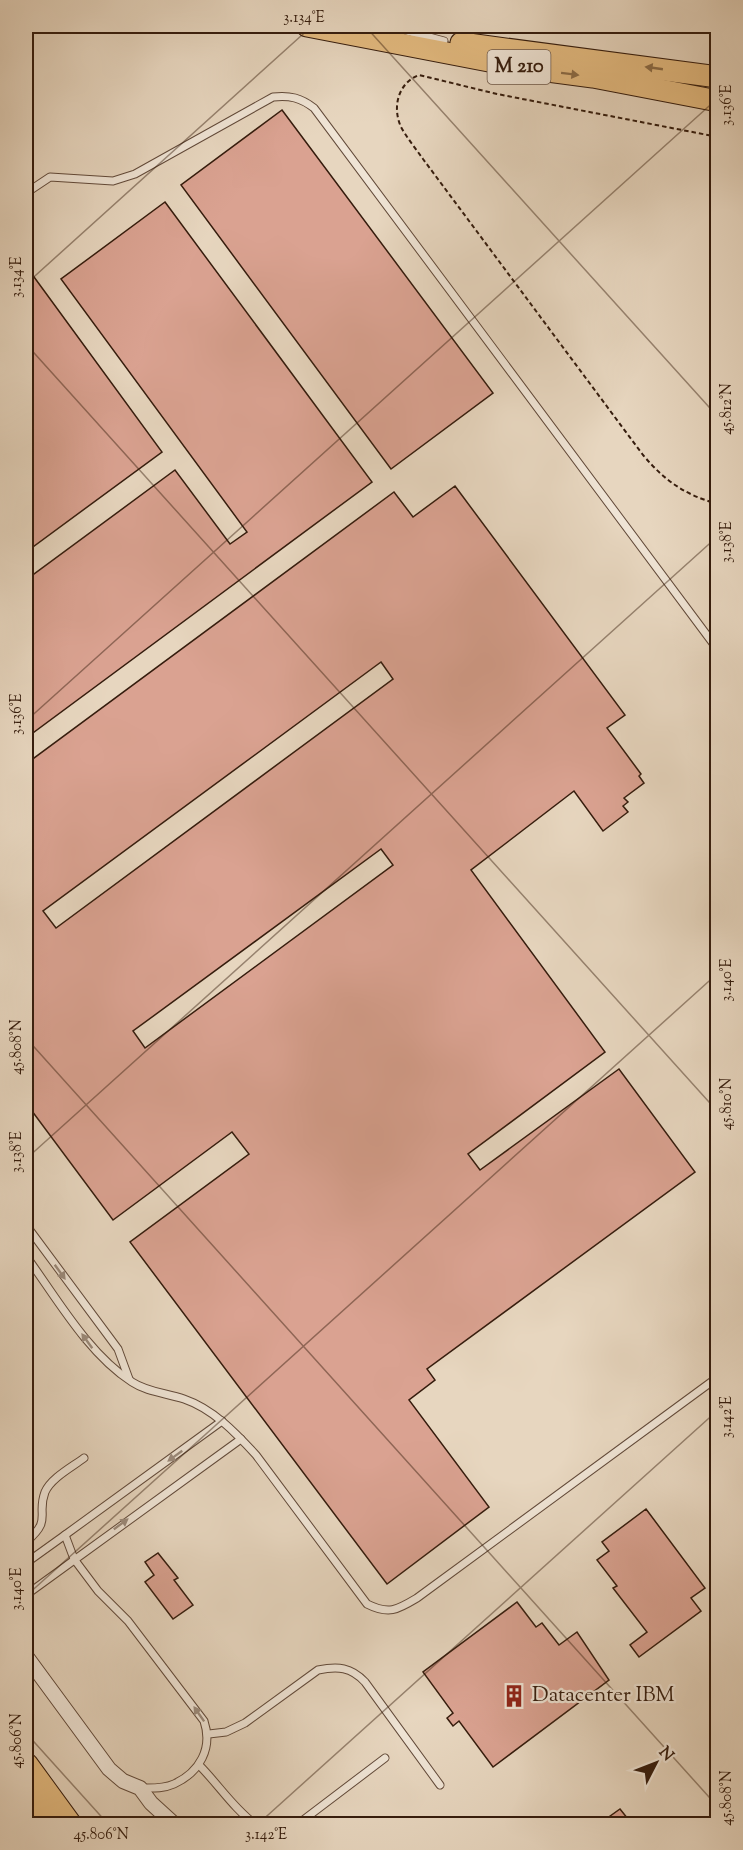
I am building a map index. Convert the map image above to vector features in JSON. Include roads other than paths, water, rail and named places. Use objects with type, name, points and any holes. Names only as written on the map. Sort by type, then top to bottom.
[{"type":"highway","points":[[26,1765],[69,1824]]},
{"type":"highway","points":[[26,1802],[42,1824]]},
{"type":"main road","name":"M 210","points":[[317,27],[444,40],[717,77]]},
{"type":"main road","name":"M 210","points":[[317,27],[525,68],[593,77],[717,101]]},
{"type":"street","points":[[26,1656],[99,1757],[123,1781],[140,1788],[151,1803],[174,1824]]},
{"type":"lane","points":[[388,26],[444,40]]},
{"type":"lane","points":[[26,193],[50,177],[113,181],[135,174],[273,97],[287,95],[304,100],[314,108],[717,650]]},
{"type":"lane","points":[[26,1225],[118,1349],[129,1381]]},
{"type":"lane","points":[[26,1256],[98,1355],[129,1381],[143,1389],[164,1393],[202,1406],[241,1439],[256,1455],[367,1604],[386,1611],[395,1610],[417,1598],[717,1377]]},
{"type":"lane","points":[[26,1563],[222,1421]]},
{"type":"lane","points":[[26,1595],[152,1501],[241,1439]]},
{"type":"lane","points":[[26,1542],[41,1526],[46,1490],[84,1458]]},
{"type":"lane","points":[[66,1535],[74,1559],[98,1591],[128,1621],[204,1721],[209,1734],[206,1751],[199,1765],[174,1784],[159,1788],[140,1788]]},
{"type":"lane","points":[[209,1734],[226,1732],[245,1723],[318,1670],[331,1667],[344,1668],[356,1673],[365,1682],[440,1785]]},
{"type":"lane","points":[[298,1824],[385,1758]]},
{"type":"lane","points":[[199,1765],[220,1786],[243,1816],[255,1824]]},
{"type":"place","name":"Datacenter IBM","points":[[514,1696]]}]
